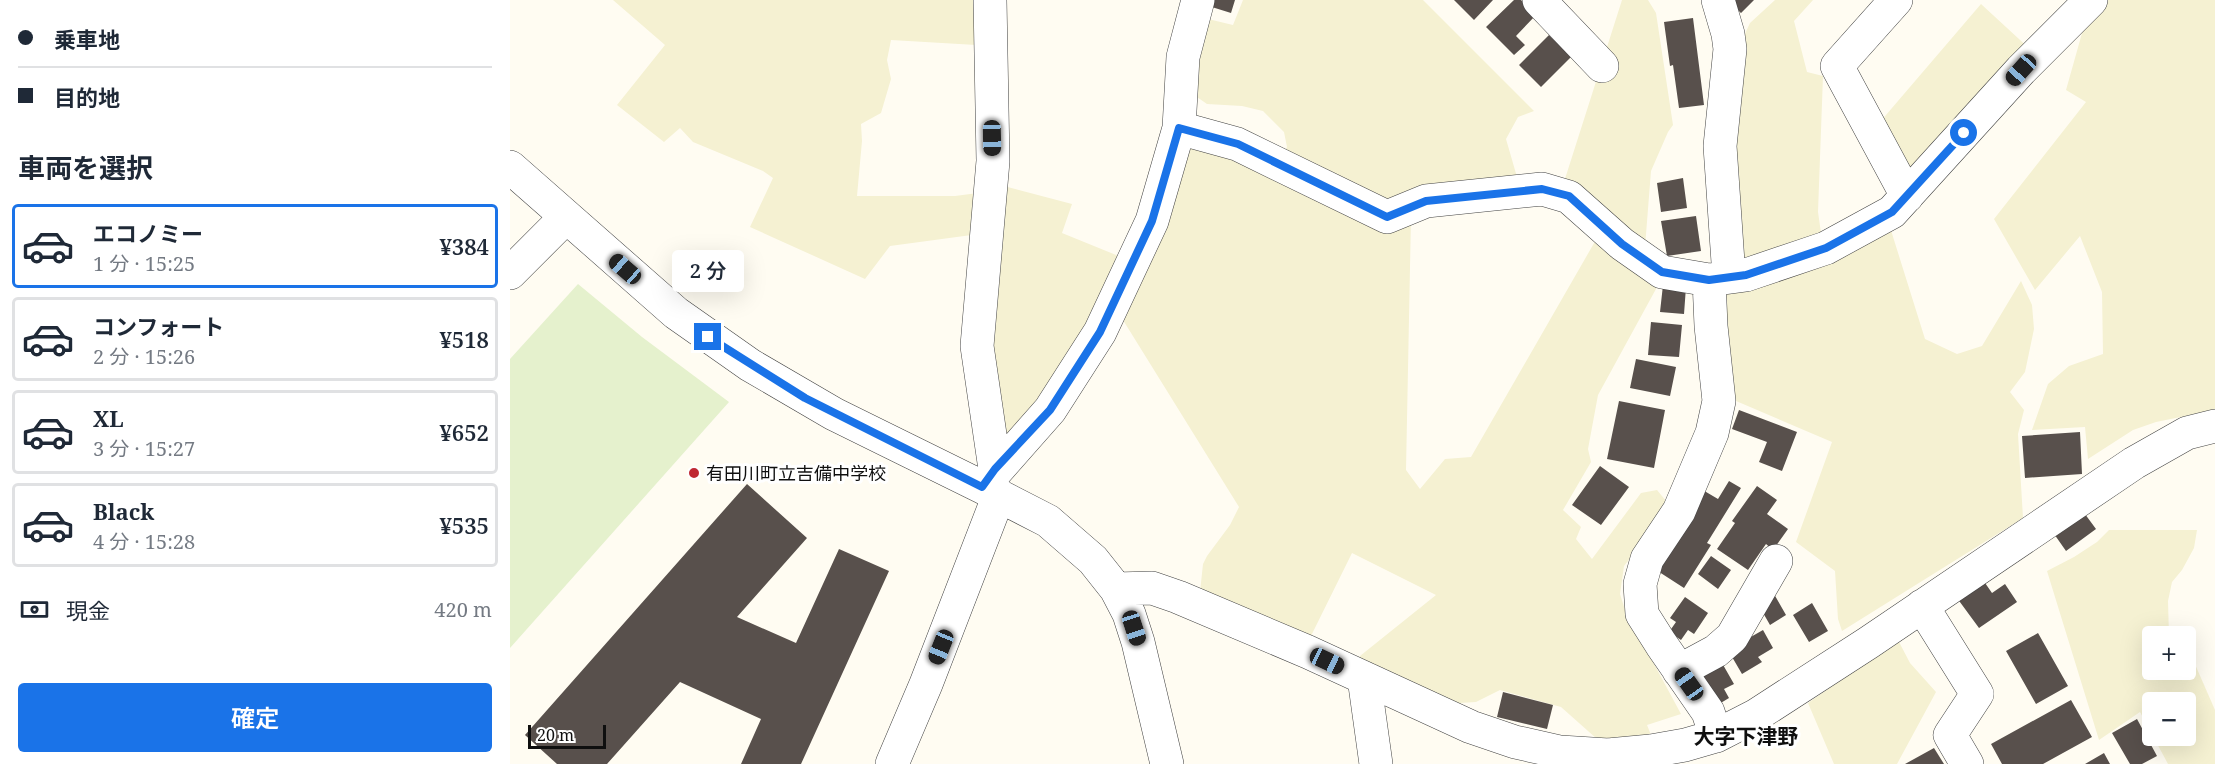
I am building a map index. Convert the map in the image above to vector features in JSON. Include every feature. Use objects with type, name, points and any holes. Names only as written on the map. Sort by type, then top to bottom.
[{"type":"street","points":[[990,0],[993,160],[977,346],[992,484]]},
{"type":"street","points":[[892,764],[935,663],[992,484],[1050,410],[1100,332],[1152,221],[1179,128],[1183,57],[1198,0]]},
{"type":"street","points":[[1539,0],[1602,66]]},
{"type":"street","points":[[1716,736],[1708,712],[1642,614],[1640,584],[1647,560],[1679,511],[1712,433],[1719,401],[1711,326],[1719,279],[1720,146],[1730,49],[1718,0]]},
{"type":"street","points":[[1896,0],[1837,66],[1907,196]]},
{"type":"street","points":[[1179,128],[1238,144],[1387,217],[1426,201],[1542,189],[1569,196],[1622,244],[1662,272],[1719,279],[1746,275],[1826,248],[1892,212],[2021,70],[2091,0]]},
{"type":"street","points":[[510,166],[676,313],[750,365],[834,414],[992,484],[1063,532],[1093,560],[1116,589],[1129,614],[1138,642],[1167,764]]},
{"type":"street","points":[[510,273],[566,217]]},
{"type":"street","points":[[1116,589],[1152,588],[1297,647],[1471,727],[1515,742],[1609,760],[1685,745],[1716,736],[1755,716],[2134,463],[2187,433],[2215,426]]},
{"type":"street","points":[[1679,671],[1716,651],[1732,637],[1776,561]]},
{"type":"street","points":[[1922,606],[1977,694],[1950,735],[1967,764]]},
{"type":"street","points":[[1364,678],[1376,764]]},
{"type":"shaded area","points":[[613,0],[976,0],[976,45],[891,40],[887,60],[891,79],[881,113],[861,124],[862,141],[857,196],[955,196],[978,193],[979,234],[890,246],[865,279],[750,227],[773,178],[763,171],[693,142],[680,128],[664,142],[617,105],[665,45]]},
{"type":"shaded area","points":[[1243,0],[1423,0],[1534,111],[1518,117],[1506,139],[1519,184],[1387,208],[1281,158],[1287,147],[1284,132],[1263,111],[1242,106],[1207,104],[1194,95],[1203,24],[1208,19],[1233,25]]},
{"type":"shaded area","points":[[1622,0],[1648,0],[1656,13],[1673,125],[1651,171],[1645,247],[1564,182]]},
{"type":"shaded area","points":[[1775,0],[1813,0],[1794,21],[1807,72],[1823,76],[1818,212],[1821,233],[1737,263],[1729,190],[1732,61],[1750,23]]},
{"type":"shaded area","points":[[2106,0],[2215,0],[2215,410],[2156,422],[2133,430],[2088,459],[2085,427],[2032,430],[2048,384],[2069,366],[2103,354],[2102,292],[2080,236],[2035,290],[1994,219],[2086,102],[2066,90],[2086,19]]},
{"type":"shaded area","points":[[1981,4],[2032,51],[1913,177],[1880,122]]},
{"type":"shaded area","points":[[1195,146],[1411,217],[1406,470],[1420,489],[1445,459],[1471,457],[1597,238],[1662,278],[1598,395],[1588,449],[1591,462],[1563,510],[1581,527],[1576,539],[1592,559],[1641,493],[1657,490],[1671,507],[1624,566],[1620,594],[1625,610],[1681,714],[1647,725],[1651,735],[1606,747],[1561,707],[1500,690],[1476,702],[1459,703],[1378,668],[1358,668],[1360,656],[1436,595],[1352,553],[1308,642],[1200,592],[1203,564],[1230,525],[1239,507],[1118,312],[1184,152]]},
{"type":"shaded area","points":[[1000,185],[1072,204],[1062,233],[1121,257],[1052,392],[1001,454],[985,375]]},
{"type":"shaded area","points":[[1889,224],[1925,339],[1957,354],[1982,346],[2021,281],[2032,305],[2034,329],[2025,372],[2010,392],[2024,410],[2018,434],[2023,518],[1842,631],[1838,619],[1835,571],[1796,542],[1832,442],[1729,398],[1716,290]]},
{"type":"shaded area","points":[[2109,530],[2197,530],[2194,548],[2182,570],[2172,582],[2168,601],[2169,626],[2142,626],[2142,680],[2196,680],[2196,667],[2215,710],[2215,764],[2168,764],[2158,746],[2196,746],[2196,692],[2142,692],[2142,716],[2140,712],[2099,740],[2047,571],[2097,542]]},
{"type":"shaded area","points":[[1898,640],[1910,663],[1936,692],[1897,764],[1834,764],[1808,703]]},
{"type":"green space","points":[[578,284],[642,337],[729,402],[510,648],[510,359]]},
{"type":"building","points":[[1200,0],[1235,0],[1231,13],[1199,3]]},
{"type":"building","points":[[1454,0],[1493,0],[1474,20]]},
{"type":"building","points":[[1514,0],[1521,0],[1536,15],[1516,36],[1525,45],[1514,55],[1486,27]]},
{"type":"building","points":[[1727,0],[1754,0],[1741,13]]},
{"type":"building","points":[[1693,18],[1704,105],[1679,108],[1664,22]]},
{"type":"building","points":[[1549,35],[1571,57],[1541,87],[1519,65]]},
{"type":"building","points":[[1683,178],[1687,208],[1661,212],[1657,183]]},
{"type":"building","points":[[1696,216],[1701,251],[1667,256],[1661,221]]},
{"type":"building","points":[[1663,285],[1686,287],[1684,314],[1660,312]]},
{"type":"building","points":[[1651,322],[1682,325],[1679,357],[1648,355]]},
{"type":"building","points":[[1636,359],[1676,367],[1670,396],[1630,388]]},
{"type":"building","points":[[1619,401],[1665,410],[1654,468],[1607,459]]},
{"type":"building","points":[[1739,410],[1797,432],[1782,471],[1759,462],[1767,442],[1732,429]]},
{"type":"building","points":[[2080,432],[2082,474],[2025,478],[2022,436]]},
{"type":"building","points":[[1600,466],[1629,487],[1601,525],[1572,505]]},
{"type":"building","points":[[1729,481],[1741,488],[1707,543],[1711,545],[1684,588],[1653,568],[1701,489],[1718,499]]},
{"type":"building","points":[[747,484],[807,538],[737,617],[796,643],[839,549],[889,571],[801,764],[741,764],[761,719],[680,682],[607,764],[557,764],[525,735]]},
{"type":"building","points":[[1757,486],[1777,500],[1767,514],[1788,529],[1773,550],[1766,544],[1748,570],[1717,549],[1735,523],[1732,521]]},
{"type":"building","points":[[2082,510],[2096,529],[2066,551],[2052,531]]},
{"type":"building","points":[[1711,556],[1731,570],[1718,589],[1698,574]]},
{"type":"building","points":[[1983,580],[1992,593],[2005,584],[2017,602],[1979,628],[1957,598]]},
{"type":"building","points":[[1774,594],[1786,615],[1770,625],[1758,604]]},
{"type":"building","points":[[1685,597],[1708,613],[1694,634],[1688,630],[1681,640],[1669,632],[1676,622],[1670,618]]},
{"type":"building","points":[[1812,603],[1828,631],[1809,642],[1793,615]]},
{"type":"building","points":[[1763,630],[1773,648],[1758,657],[1762,662],[1742,674],[1728,650]]},
{"type":"building","points":[[2038,633],[2068,686],[2036,704],[2006,651]]},
{"type":"building","points":[[1718,656],[1734,684],[1724,689],[1729,698],[1714,707],[1693,670]]},
{"type":"building","points":[[1503,692],[1553,705],[1547,729],[1497,717]]},
{"type":"building","points":[[2071,700],[2092,737],[2043,764],[2002,764],[1991,744]]},
{"type":"building","points":[[2137,719],[2142,728],[2142,746],[2152,746],[2157,756],[2142,764],[2130,764],[2112,733]]},
{"type":"building","points":[[1934,748],[1944,764],[1905,764]]},
{"type":"building","points":[[2104,753],[2110,764],[2085,764]]},
{"type":"place","name":"有田川町立吉備中学校","points":[[694,473]]},
{"type":"district","name":"大字下津野","points":[[1746,736]]},
{"type":"route","points":[[708,337],[780,384],[834,414],[982,487],[995,469],[1050,410],[1100,332],[1152,221],[1179,128],[1238,144],[1387,217],[1426,201],[1542,189],[1569,196],[1622,244],[1662,272],[1709,280],[1746,275],[1826,248],[1892,212],[1964,133]]}]
